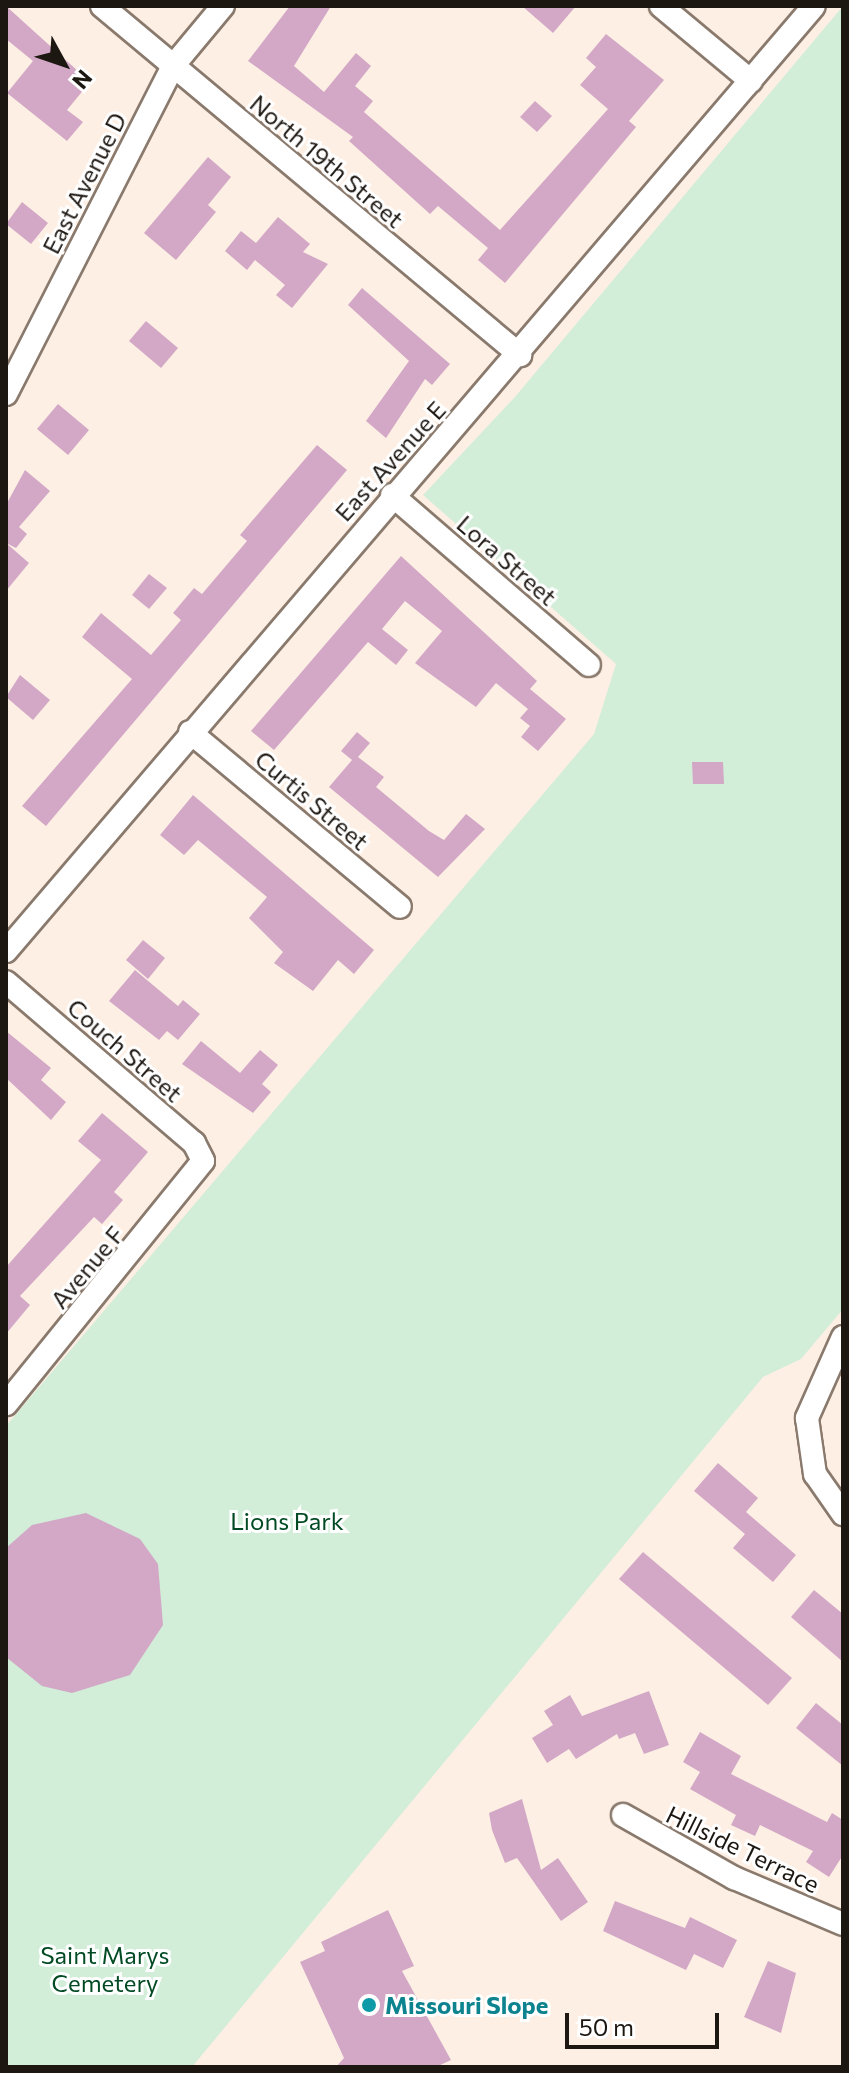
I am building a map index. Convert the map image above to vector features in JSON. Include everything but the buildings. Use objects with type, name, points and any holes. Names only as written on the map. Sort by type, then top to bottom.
[{"type":"street","name":"North 19th Street","points":[[102,6],[520,355]]},
{"type":"street","name":"East Avenue D","points":[[6,394],[173,66],[223,6]]},
{"type":"street","points":[[661,6],[751,81]]},
{"type":"street","name":"East Avenue E","points":[[6,951],[392,495],[520,355],[814,6]]},
{"type":"street","name":"Lora Street","points":[[392,495],[589,665]]},
{"type":"street","name":"Curtis Street","points":[[190,732],[400,907]]},
{"type":"street","name":"Couch Street","points":[[6,982],[194,1143],[203,1161]]},
{"type":"street","name":"Avenue F","points":[[6,1404],[203,1161]]},
{"type":"street","points":[[843,1337],[807,1418],[815,1474],[843,1514]]},
{"type":"street","name":"Hillside Terrace","points":[[623,1815],[725,1873],[843,1924]]},
{"type":"green space","name":"Lions Park","points":[[843,6],[843,1309],[801,1359],[763,1377],[192,2067],[6,2067],[6,1426],[594,734],[616,664],[423,495],[514,398]]},
{"type":"place","name":"Missouri Slope","points":[[369,2005]]},
{"type":"park label","name":"Saint Marys Cemetery","points":[[105,1969]]}]
